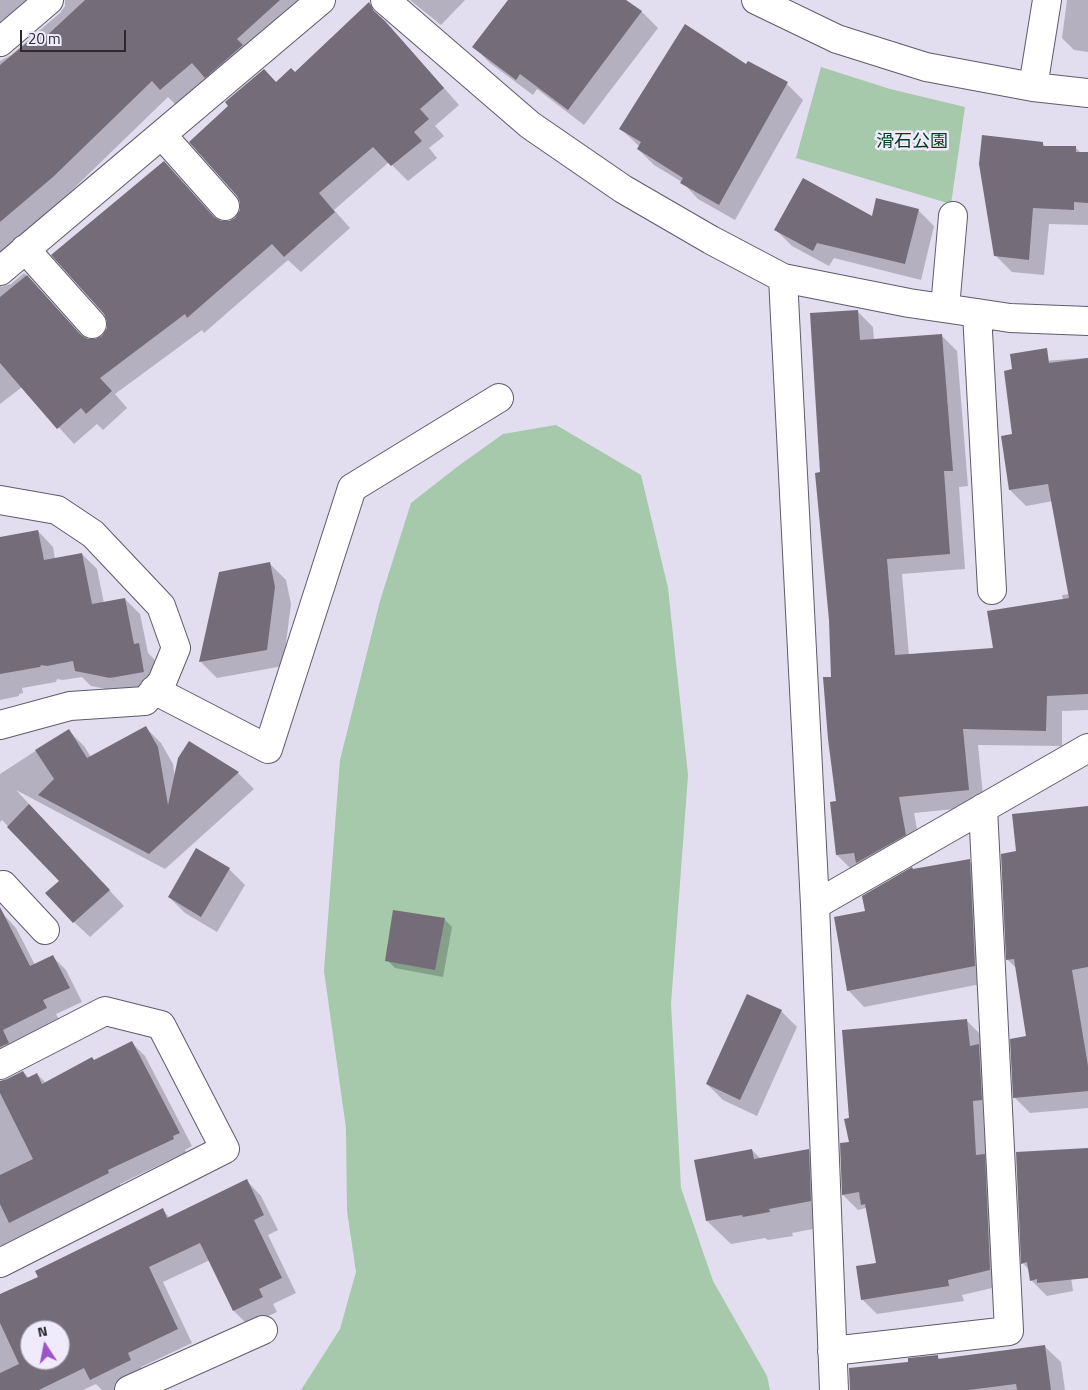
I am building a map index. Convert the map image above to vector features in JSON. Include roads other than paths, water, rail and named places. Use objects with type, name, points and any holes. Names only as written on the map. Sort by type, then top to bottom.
[{"type":"street","points":[[0,42],[49,0]]},
{"type":"street","points":[[0,271],[321,0]]},
{"type":"street","points":[[385,0],[538,131],[623,189],[711,240],[784,278],[909,303],[1010,318],[1088,321]]},
{"type":"street","points":[[756,0],[837,38],[917,64],[1033,87],[1088,93]]},
{"type":"street","points":[[1033,87],[1047,0]]},
{"type":"street","points":[[162,135],[225,206]]},
{"type":"street","points":[[945,308],[953,216]]},
{"type":"street","points":[[25,249],[92,324]]},
{"type":"street","points":[[784,278],[815,906],[834,1390]]},
{"type":"street","points":[[977,313],[992,590]]},
{"type":"street","points":[[154,690],[268,749],[352,488],[499,398]]},
{"type":"street","points":[[0,500],[57,510],[93,534],[161,606],[176,648],[162,682],[145,701],[70,706],[0,725]]},
{"type":"street","points":[[815,906],[1088,748]]},
{"type":"street","points":[[832,1350],[1009,1331],[983,808]]},
{"type":"street","points":[[0,886],[3,885],[45,930]]},
{"type":"street","points":[[0,1065],[105,1011],[161,1025],[225,1149],[0,1263]]},
{"type":"street","points":[[129,1390],[263,1330]]},
{"type":"park label","name":"滑石公園","points":[[912,143]]}]
